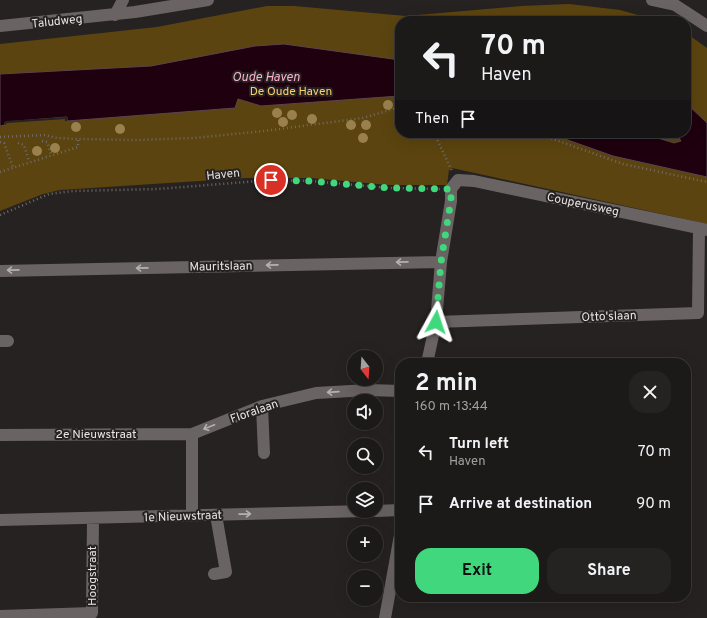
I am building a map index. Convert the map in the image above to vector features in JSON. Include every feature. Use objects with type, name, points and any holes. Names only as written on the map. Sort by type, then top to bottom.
[{"type":"street","points":[[115,15],[123,0]]},
{"type":"street","name":"Taludweg","points":[[0,26],[115,15],[159,4],[208,0]]},
{"type":"street","points":[[652,0],[675,2],[707,26]]},
{"type":"street","name":"Couperusweg","points":[[454,184],[474,181],[703,229]]},
{"type":"street","points":[[428,358],[436,322],[441,262],[454,184]]},
{"type":"street","name":"Otto'slaan","points":[[436,322],[698,313],[703,229]]},
{"type":"street","name":"Mauritslaan","points":[[0,271],[441,262]]},
{"type":"street","name":"Floralaan","points":[[192,434],[262,406],[316,393],[368,390],[395,391]]},
{"type":"street","points":[[262,406],[264,453]]},
{"type":"street","points":[[192,434],[192,515]]},
{"type":"street","name":"2e Nieuwstraat","points":[[0,435],[192,434]]},
{"type":"street","points":[[383,511],[395,510]]},
{"type":"street","name":"1e Nieuwstraat","points":[[0,520],[93,519],[347,512]]},
{"type":"street","points":[[214,574],[226,572],[216,515]]},
{"type":"street","name":"Hoogstraat","points":[[0,616],[92,613],[93,519]]},
{"type":"street","points":[[385,618],[395,563]]},
{"type":"path","points":[[0,137],[45,135],[78,139],[136,140],[230,135],[363,118],[395,108]]},
{"type":"path","points":[[436,138],[451,169]]},
{"type":"path","points":[[550,138],[623,164],[707,182]]},
{"type":"path","points":[[0,172],[29,161],[78,147],[78,139]]},
{"type":"path","points":[[42,141],[47,142],[51,154]]},
{"type":"path","points":[[0,142],[4,143],[13,167]]},
{"type":"path","points":[[18,143],[24,145],[29,161]]},
{"type":"path","name":"Haven","points":[[0,215],[49,194],[73,191],[158,189],[271,180],[311,181],[389,188],[454,184]]},
{"type":"green space","name":"De Oude Haven","points":[[569,4],[620,10],[641,16],[406,16],[521,6]]},
{"type":"green space","name":"De Oude Haven","points":[[267,6],[294,6],[406,16],[395,16],[395,138],[691,138],[691,37],[707,48],[707,224],[452,168],[449,170],[447,185],[389,185],[310,178],[246,178],[60,190],[43,194],[0,211],[0,44],[157,27]]},
{"type":"water","name":"Oude Haven","points":[[284,44],[395,59],[395,96],[261,106],[238,99],[235,108],[67,121],[67,117],[5,122],[5,125],[0,126],[0,74],[151,66],[255,46]]},
{"type":"water","points":[[691,108],[707,123],[707,177],[613,156],[562,138],[658,138],[674,143],[681,141],[679,138],[691,138]]},
{"type":"pier","points":[[67,117],[67,121],[65,121],[65,119],[7,123],[5,125],[5,121]]},
{"type":"route","points":[[271,180],[311,181],[389,188],[451,189],[451,200],[441,262],[436,322]]}]
